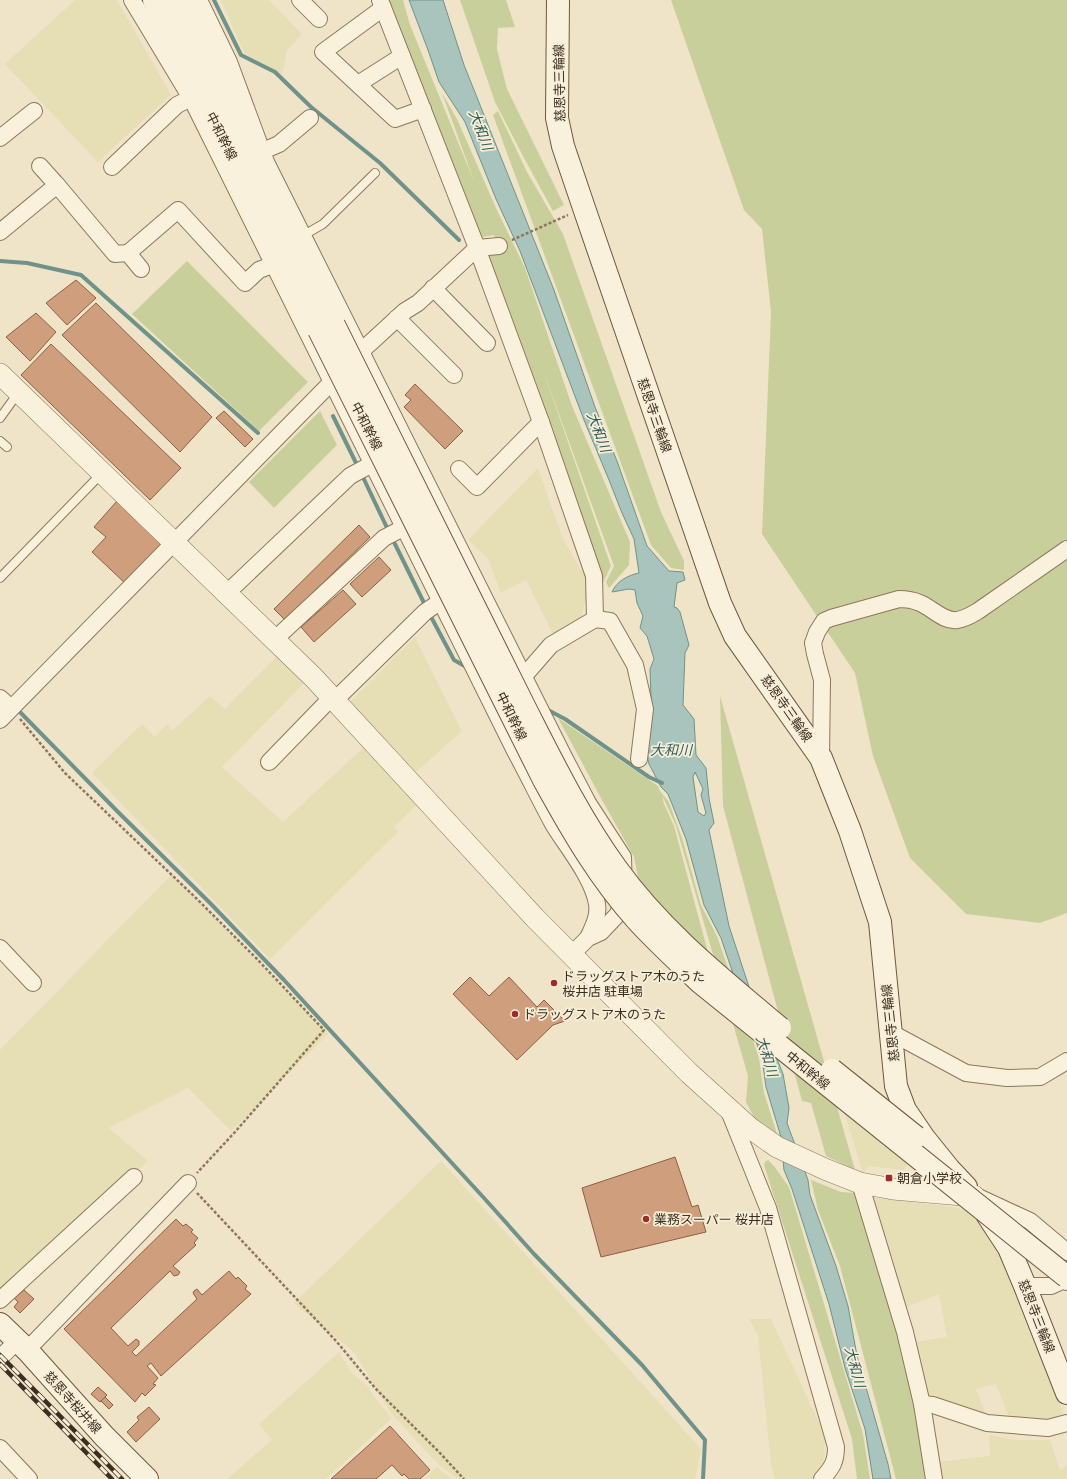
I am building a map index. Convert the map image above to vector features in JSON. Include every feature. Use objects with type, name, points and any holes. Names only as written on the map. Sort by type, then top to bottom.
[{"type":"main road","name":"中和幹線","points":[[154,0],[557,770],[589,828],[617,869],[648,907],[674,935],[709,968],[801,1045],[1067,1258]]},
{"type":"main road","name":"中和幹線","points":[[172,0],[257,154],[327,328],[544,780],[575,837],[604,880],[636,919],[662,947],[701,982],[1067,1277]]},
{"type":"main road","name":"慈恩寺三輪線","points":[[558,0],[557,118],[580,210],[720,604],[735,636],[821,758],[850,831],[880,922],[896,1086],[905,1110],[924,1138],[949,1169],[975,1196],[1009,1248],[1067,1393]]},
{"type":"main road","name":"慈恩寺桜井線","points":[[0,1324],[22,1345],[104,1436],[147,1479]]},
{"type":"street","points":[[132,0],[191,98],[272,264],[516,753],[554,824],[591,886],[596,897],[597,918],[588,938]]},
{"type":"street","points":[[146,0],[181,53]]},
{"type":"street","points":[[187,0],[211,49],[257,154],[266,162],[304,235],[588,803],[623,857],[624,894],[618,914],[601,932],[588,938],[572,954]]},
{"type":"street","points":[[199,0],[230,62],[257,154]]},
{"type":"street","points":[[300,0],[319,19]]},
{"type":"street","points":[[423,109],[395,119],[323,52],[382,4],[402,56],[423,109],[477,248],[541,422],[594,576],[595,619]]},
{"type":"street","points":[[358,84],[402,56]]},
{"type":"street","points":[[112,167],[177,105],[191,98]]},
{"type":"street","points":[[0,138],[34,111]]},
{"type":"street","points":[[257,154],[279,144],[310,118]]},
{"type":"street","points":[[40,166],[115,254],[128,253],[178,210],[245,283],[260,270],[272,264]]},
{"type":"street","points":[[0,232],[57,185]]},
{"type":"street","points":[[7,708],[397,318],[418,303],[477,248],[499,246]]},
{"type":"street","points":[[128,253],[141,269]]},
{"type":"street","points":[[433,288],[487,343]]},
{"type":"street","points":[[397,318],[454,375]]},
{"type":"street","points":[[0,374],[314,678],[535,918],[689,1073],[750,1128],[777,1147],[827,1170],[860,1183],[894,1189],[975,1196],[1030,1221],[1067,1252]]},
{"type":"street","points":[[459,469],[476,487],[541,422]]},
{"type":"street","points":[[227,593],[350,476],[372,464]]},
{"type":"street","points":[[274,640],[384,538],[404,527]]},
{"type":"street","points":[[821,758],[822,680],[814,654],[813,643],[817,632],[824,621],[899,599],[909,599],[921,603],[948,618],[956,620],[967,617],[978,611],[1067,549]]},
{"type":"street","points":[[269,762],[425,612],[441,601]]},
{"type":"street","points":[[524,676],[551,646],[595,619],[610,621],[635,664],[645,709],[640,759]]},
{"type":"street","points":[[0,948],[33,983]]},
{"type":"street","points":[[890,1032],[966,1073],[1007,1078],[1040,1077],[1067,1062]]},
{"type":"street","points":[[729,1110],[768,1208],[836,1447],[836,1458],[830,1470],[822,1479]]},
{"type":"street","points":[[0,1300],[134,1177]]},
{"type":"street","points":[[0,1358],[22,1345],[188,1183]]},
{"type":"street","points":[[860,1183],[905,1332],[922,1404],[934,1479]]},
{"type":"street","points":[[1025,1286],[1051,1286],[1064,1280],[1067,1282]]},
{"type":"street","points":[[922,1404],[933,1405],[987,1423],[1048,1428],[1067,1423]]},
{"type":"street","points":[[0,1448],[29,1479]]},
{"type":"lane","points":[[304,235],[322,224],[374,173]]},
{"type":"lane","points":[[0,418],[19,393]]},
{"type":"lane","points":[[0,441],[7,447]]},
{"type":"lane","points":[[0,578],[102,473]]},
{"type":"path","points":[[499,246],[580,210]]},
{"type":"path","points":[[7,708],[65,772],[197,899],[324,1030],[235,1132],[188,1183],[337,1342],[375,1388],[464,1479]]},
{"type":"shaded area","points":[[75,0],[117,0],[171,95],[98,162],[5,64]]},
{"type":"shaded area","points":[[221,0],[269,0],[302,34],[287,50],[282,74],[244,53]]},
{"type":"shaded area","points":[[538,468],[563,539],[589,583],[582,616],[555,638],[526,580],[501,593],[488,559],[468,540]]},
{"type":"shaded area","points":[[415,637],[462,731],[416,772],[350,702]]},
{"type":"shaded area","points":[[279,654],[306,681],[222,767],[283,822],[365,746],[419,803],[394,827],[398,832],[270,959],[92,773],[142,724],[155,737],[167,724],[172,731],[210,696],[225,709]]},
{"type":"shaded area","points":[[172,874],[328,1034],[231,1131],[188,1088],[109,1128],[148,1161],[0,1295],[0,1050]]},
{"type":"shaded area","points":[[843,1108],[909,1161],[904,1170],[868,1166],[863,1173]]},
{"type":"shaded area","points":[[441,1161],[701,1449],[695,1479],[458,1479],[439,1465],[391,1413],[354,1352],[294,1303]]},
{"type":"shaded area","points":[[869,1197],[954,1207],[970,1212],[982,1223],[1013,1269],[1065,1418],[1010,1420],[996,1384],[976,1389],[988,1420],[925,1398],[916,1342],[947,1337],[939,1294],[904,1308]]},
{"type":"shaded area","points":[[749,1319],[771,1319],[825,1436],[824,1470],[815,1479],[775,1479],[771,1465],[758,1335]]},
{"type":"shaded area","points":[[339,1352],[352,1373],[368,1386],[374,1397],[392,1418],[326,1479],[227,1479],[272,1440],[259,1424]]},
{"type":"shaded area","points":[[989,1435],[1017,1440],[1050,1440],[1060,1470],[1067,1466],[1067,1479],[938,1479],[936,1462],[990,1456]]},
{"type":"shaded area","points":[[437,1467],[452,1479],[424,1479]]},
{"type":"green space","points":[[389,0],[403,0],[410,25],[474,181],[442,93],[457,119],[496,208],[525,268],[572,406],[630,542],[629,565],[609,588],[606,582],[614,566],[543,370],[611,566],[598,593],[480,247],[498,247],[494,235],[477,238]]},
{"type":"green space","points":[[460,0],[506,0],[515,27],[498,28],[497,49],[507,89],[564,205],[553,211],[495,102]]},
{"type":"green space","points":[[671,0],[1067,0],[1067,913],[1040,923],[966,914],[910,858],[873,756],[855,673],[762,534],[771,312],[762,229],[744,210]]},
{"type":"green space","points":[[498,111],[527,172],[563,234],[661,512],[684,561],[684,570],[671,568],[651,545],[493,115]]},
{"type":"green space","points":[[187,261],[308,382],[259,431],[132,314]]},
{"type":"green space","points":[[320,411],[337,445],[274,508],[249,482]]},
{"type":"green space","points":[[720,696],[855,1170],[826,1156],[811,1103],[802,1101],[723,806]]},
{"type":"green space","points":[[558,718],[658,786],[669,802],[683,841],[701,905],[717,936],[759,1058],[764,1093],[778,1137],[755,1119],[746,1102],[748,1076],[676,826],[662,795],[664,804],[674,826],[709,956],[639,882],[634,857]]},
{"type":"green space","points":[[768,1160],[789,1187],[863,1434],[870,1479],[857,1479],[852,1439],[764,1165]]},
{"type":"green space","points":[[811,1180],[841,1192],[856,1193],[896,1326],[921,1439],[926,1479],[896,1479],[840,1266],[818,1210]]},
{"type":"water","name":"大和川","points":[[409,0],[443,0],[464,65],[554,290],[595,407],[617,461],[647,546],[669,571],[683,572],[685,580],[677,583],[674,607],[680,612],[689,645],[685,653],[683,705],[694,719],[696,755],[706,768],[709,798],[714,823],[709,830],[729,926],[752,996],[783,1074],[789,1108],[787,1123],[808,1180],[810,1195],[836,1266],[848,1306],[857,1356],[891,1479],[873,1479],[865,1429],[845,1368],[829,1304],[792,1189],[784,1170],[781,1137],[766,1087],[762,1059],[721,938],[704,905],[686,839],[668,794],[661,787],[649,764],[646,752],[651,699],[650,669],[654,659],[647,636],[640,628],[643,616],[637,603],[635,590],[629,589],[612,592],[616,585],[623,580],[631,575],[639,573],[634,539],[584,420],[520,251],[496,199],[465,122],[439,82]],"holes":[[[695,772],[703,789],[701,795],[706,813],[704,816],[698,812],[693,777]]]},
{"type":"building","points":[[76,280],[96,298],[67,325],[46,303]]},
{"type":"building","points":[[96,303],[212,417],[180,452],[62,335]]},
{"type":"building","points":[[36,313],[56,332],[30,361],[6,337]]},
{"type":"building","points":[[51,344],[181,468],[150,500],[21,375]]},
{"type":"building","points":[[415,384],[463,431],[445,449],[404,407],[411,400],[405,395]]},
{"type":"building","points":[[224,411],[253,439],[245,447],[216,418]]},
{"type":"building","points":[[117,501],[165,545],[128,586],[92,552],[106,537],[94,527]]},
{"type":"building","points":[[359,525],[370,537],[285,620],[274,609]]},
{"type":"building","points":[[379,557],[391,570],[362,597],[350,584]]},
{"type":"building","points":[[343,590],[356,604],[314,642],[301,627]]},
{"type":"building","name":"ドラッグストア木のうた","points":[[470,977],[489,996],[509,977],[537,1007],[544,1000],[565,1021],[553,1025],[517,1060],[453,994]]},
{"type":"building","name":"業務スーパー 桜井店","points":[[675,1157],[692,1207],[698,1205],[706,1232],[601,1257],[582,1188]]},
{"type":"building","points":[[176,1219],[183,1226],[186,1224],[193,1230],[191,1232],[198,1238],[194,1243],[196,1245],[173,1266],[180,1272],[178,1275],[174,1276],[170,1271],[111,1328],[128,1346],[136,1339],[139,1341],[139,1345],[132,1352],[136,1356],[197,1299],[193,1293],[194,1291],[197,1289],[202,1295],[229,1271],[236,1279],[238,1277],[247,1286],[245,1289],[251,1294],[161,1376],[151,1363],[147,1366],[158,1378],[153,1384],[156,1385],[145,1396],[142,1393],[135,1402],[64,1329]]},
{"type":"building","points":[[24,1290],[34,1299],[20,1313],[14,1307],[18,1302],[14,1298]]},
{"type":"building","points":[[98,1387],[107,1395],[100,1402],[91,1394]]},
{"type":"building","points":[[105,1397],[113,1405],[109,1409],[101,1401]]},
{"type":"building","points":[[149,1407],[160,1419],[136,1442],[127,1432],[139,1420],[137,1417]]},
{"type":"building","points":[[390,1426],[430,1470],[420,1479],[409,1479],[404,1474],[402,1476],[392,1465],[376,1479],[331,1479]]},
{"type":"waterway","points":[[214,0],[241,55],[275,72],[311,107],[380,163],[459,240]]},
{"type":"waterway","points":[[0,261],[27,263],[81,275],[258,433]]},
{"type":"waterway","points":[[333,416],[358,467]]},
{"type":"waterway","points":[[361,473],[389,532]]},
{"type":"waterway","points":[[392,538],[426,607]]},
{"type":"waterway","points":[[429,613],[454,660],[468,668]]},
{"type":"waterway","points":[[16,708],[211,904],[284,980],[534,1254],[642,1365],[705,1440],[703,1479]]},
{"type":"waterway","points":[[546,709],[565,719],[649,777],[662,783]]},
{"type":"railway","points":[[0,1355],[122,1479]]},
{"type":"railway","points":[[0,1364],[112,1479]]},
{"type":"place","name":"ドラッグストア木のうた 桜井店 駐車場","points":[[554,983]]},
{"type":"place","name":"ドラッグストア木のうた","points":[[515,1014]]},
{"type":"place","name":"朝倉小学校","points":[[889,1178]]},
{"type":"place","name":"業務スーパー 桜井店","points":[[646,1219]]}]
